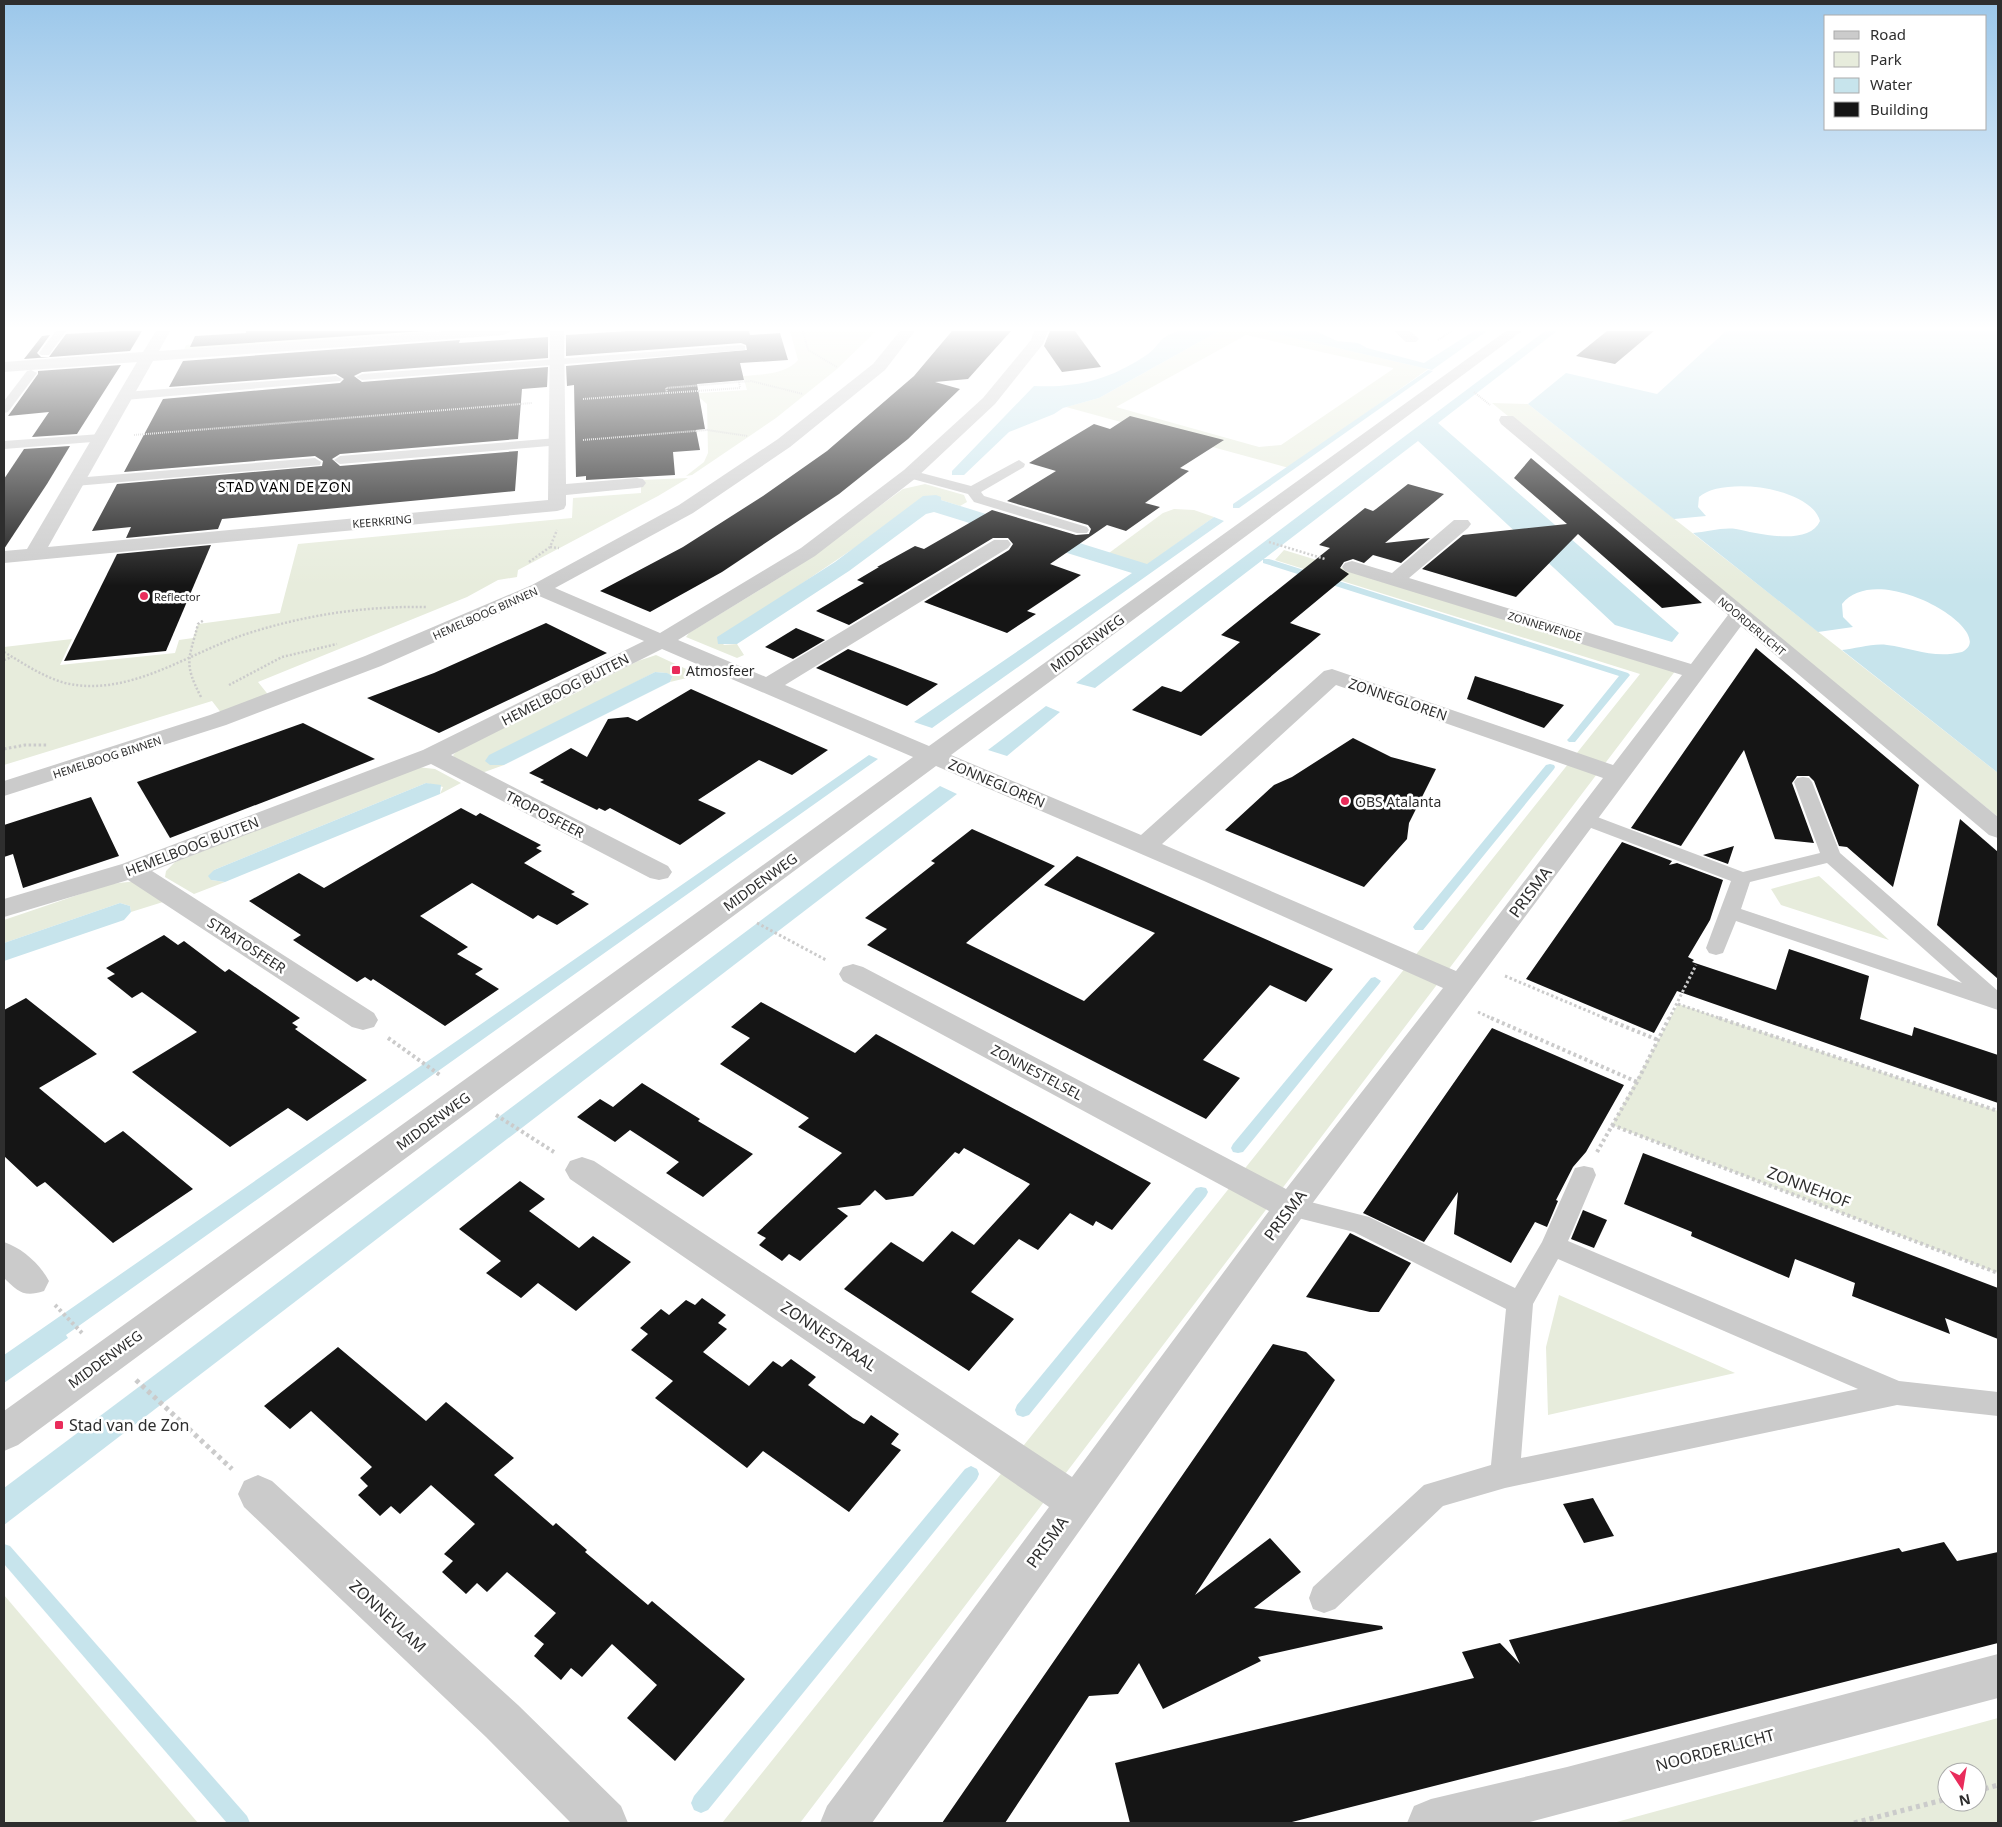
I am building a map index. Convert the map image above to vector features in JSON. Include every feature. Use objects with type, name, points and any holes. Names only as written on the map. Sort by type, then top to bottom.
[{"type":"street","points":[[34,554],[114,416]]},
{"type":"street","points":[[557,416],[557,498],[637,483]]},
{"type":"street","name":"HEMELBOOG BINNEN","points":[[4,789],[218,720],[373,661],[539,589],[686,509],[784,442],[817,416]]},
{"type":"street","name":"HEMELBOOG BUITEN","points":[[4,908],[131,870],[432,755],[663,640],[808,552],[910,474],[972,416]]},
{"type":"street","name":"MIDDENWEG","points":[[4,1433],[1398,416]]},
{"type":"street","name":"NOORDERLICHT","points":[[1507,420],[1998,830]]},
{"type":"street","name":"KEERKRING","points":[[4,557],[557,498]]},
{"type":"street","points":[[1395,580],[1461,524]]},
{"type":"street","points":[[768,686],[1001,544]]},
{"type":"street","name":"ZONNEWENDE","points":[[1352,567],[1695,672]]},
{"type":"street","points":[[539,589],[663,640],[932,756]]},
{"type":"street","name":"PRISMA","points":[[844,1823],[1291,1207],[1739,615]]},
{"type":"street","name":"ZONNEGLOREN","points":[[1144,846],[1332,676],[1618,774]]},
{"type":"street","name":"TROPOSFEER","points":[[432,755],[659,872]]},
{"type":"street","name":"ZONNEGLOREN","points":[[932,756],[1462,983]]},
{"type":"street","name":"STRATOSFEER","points":[[131,870],[363,1020]]},
{"type":"street","name":"ZONNESTELSEL","points":[[853,974],[1291,1207]]},
{"type":"street","name":"ZONNESTRAAL","points":[[582,1170],[1076,1502]]},
{"type":"street","points":[[4,1256],[42,1292]]},
{"type":"street","name":"ZONNEVLAM","points":[[258,1494],[502,1721],[604,1823]]},
{"type":"street","name":"NOORDERLICHT","points":[[1431,1823],[1567,1790],[1998,1676]]},
{"type":"lane","points":[[4,445],[101,438]]},
{"type":"lane","points":[[340,460],[557,442]]},
{"type":"lane","points":[[75,482],[315,462]]},
{"type":"lane","points":[[973,491],[1018,464]]},
{"type":"lane","points":[[910,474],[973,491],[979,499],[1082,530]]},
{"type":"lane","points":[[1803,782],[1831,856],[1998,1003]]},
{"type":"lane","points":[[1585,819],[1742,878],[1831,856]]},
{"type":"lane","points":[[1716,948],[1742,878]]},
{"type":"lane","points":[[1730,912],[1998,1003]]},
{"type":"lane","points":[[1505,1475],[1520,1303],[1553,1246],[1584,1175]]},
{"type":"lane","points":[[1291,1207],[1360,1224],[1520,1303]]},
{"type":"lane","points":[[1553,1246],[1897,1393],[1998,1404]]},
{"type":"lane","points":[[1324,1598],[1434,1495],[1505,1475],[1897,1393]]},
{"type":"path","points":[[101,438],[369,416]]},
{"type":"path","points":[[557,442],[707,430],[784,442]]},
{"type":"path","points":[[527,564],[550,547],[558,529],[557,498]]},
{"type":"path","points":[[1288,548],[1352,567]]},
{"type":"path","points":[[4,652],[63,682],[100,686],[134,679],[191,654],[289,621],[376,608],[434,608],[426,612]]},
{"type":"path","points":[[202,698],[189,674],[188,663],[198,624],[204,620]]},
{"type":"path","points":[[226,687],[282,657],[340,644]]},
{"type":"path","points":[[4,660],[13,657]]},
{"type":"path","points":[[194,700],[210,695]]},
{"type":"path","points":[[4,749],[25,745],[55,744]]},
{"type":"path","points":[[754,921],[853,974]]},
{"type":"path","points":[[1584,1175],[1637,1082],[1678,1004],[1700,955],[1716,948]]},
{"type":"path","points":[[1462,983],[1658,1040]]},
{"type":"path","points":[[1462,983],[1637,1082]]},
{"type":"path","points":[[1678,1004],[1998,1111]]},
{"type":"path","points":[[413,1056],[438,1074]]},
{"type":"path","points":[[490,1110],[530,1137]]},
{"type":"path","name":"ZONNEHOF","points":[[1612,1125],[1998,1273]]},
{"type":"path","points":[[42,1292],[86,1336]]},
{"type":"path","points":[[132,1376],[258,1494]]},
{"type":"path","points":[[1854,1823],[1937,1802]]},
{"type":"green space","points":[[707,416],[778,416],[692,475],[686,476],[704,462],[708,453]]},
{"type":"green space","points":[[1100,416],[1149,416],[1259,447],[1281,445],[1323,416],[1362,416],[1289,468]]},
{"type":"green space","points":[[1508,416],[1544,416],[1998,773],[1998,817]]},
{"type":"green space","points":[[688,478],[658,496],[518,570],[517,577],[498,580],[467,597],[258,682],[270,697],[222,714],[212,701],[4,765],[4,647],[72,639],[60,665],[175,653],[179,640],[193,638],[198,624],[280,613],[298,544],[572,518],[573,498],[641,493],[641,480]]},
{"type":"green space","points":[[925,484],[964,495],[967,502],[960,506],[941,500],[869,538],[779,599],[723,645],[737,644],[744,655],[737,658],[686,637],[689,633],[792,570],[903,489]]},
{"type":"green space","points":[[1174,509],[1194,510],[1214,517],[1147,565],[1109,553],[1163,513]]},
{"type":"green space","points":[[1284,550],[1676,670],[800,1823],[722,1823],[1640,674],[1275,560]]},
{"type":"green space","points":[[656,655],[697,674],[670,682],[673,676],[655,672],[581,711],[490,765],[504,765],[479,774],[457,762],[453,755],[461,747],[556,703],[638,661]]},
{"type":"green space","points":[[417,767],[435,769],[461,783],[440,794],[443,787],[426,783],[214,870],[211,880],[225,882],[194,894],[165,877],[166,871],[175,862]]},
{"type":"green space","points":[[1819,876],[1889,940],[1781,905],[1771,889]]},
{"type":"green space","points":[[137,881],[163,902],[131,912],[130,906],[120,903],[4,943],[4,920],[110,884]]},
{"type":"green space","points":[[1678,1004],[1998,1111],[1998,1273],[1612,1125]]},
{"type":"green space","points":[[1559,1295],[1735,1373],[1548,1415],[1546,1347]]},
{"type":"green space","points":[[4,1595],[198,1823],[4,1823]]},
{"type":"green space","points":[[1998,1718],[1998,1823],[1613,1823]]},
{"type":"water","points":[[1005,416],[1048,416],[1009,432],[964,475],[952,475],[952,471]]},
{"type":"water","points":[[1431,416],[1447,416],[1438,423],[1679,633],[1672,642],[1615,625],[1418,441],[1095,688],[1076,683]]},
{"type":"water","points":[[1544,416],[1998,416],[1998,773],[1842,650],[1882,645],[1932,654],[1962,652],[1970,643],[1965,630],[1951,616],[1930,604],[1906,594],[1882,589],[1859,592],[1842,604],[1843,617],[1853,627],[1818,632],[1693,533],[1736,529],[1768,535],[1794,536],[1805,534],[1814,529],[1820,521],[1813,509],[1801,500],[1784,493],[1765,488],[1727,487],[1711,491],[1699,497],[1698,507],[1706,516],[1674,519]]},
{"type":"water","points":[[936,495],[941,497],[941,500],[1147,564],[1214,517],[1224,521],[932,728],[914,722],[1132,573],[934,512],[926,514],[849,571],[737,644],[718,644],[717,637],[835,562],[923,496]]},
{"type":"water","points":[[655,672],[667,673],[673,676],[670,682],[504,765],[490,765],[485,761],[489,755]]},
{"type":"water","points":[[1046,706],[1060,712],[1007,756],[988,750]]},
{"type":"water","points":[[869,755],[878,759],[66,1335],[68,1338],[4,1383],[4,1355]]},
{"type":"water","points":[[426,783],[441,785],[440,794],[225,882],[211,880],[208,876],[214,870]]},
{"type":"water","points":[[940,786],[957,794],[4,1525],[4,1488]]},
{"type":"water","points":[[120,903],[130,906],[131,912],[124,920],[4,961],[4,943]]},
{"type":"building","points":[[46,416],[88,416],[77,434],[32,437]]},
{"type":"building","points":[[154,416],[520,416],[518,439],[340,454],[332,459],[340,466],[518,451],[515,491],[222,519],[218,529],[126,538],[131,527],[92,531],[117,484],[322,466],[323,461],[315,456],[124,472]]},
{"type":"building","points":[[575,416],[703,416],[705,429],[696,430],[700,450],[673,452],[675,475],[586,480],[586,476],[576,477]]},
{"type":"building","points":[[867,416],[932,416],[908,439],[839,494],[722,572],[650,612],[600,591],[683,547],[763,496],[827,451]]},
{"type":"building","points":[[1131,416],[1224,440],[1180,468],[1189,471],[1145,503],[1160,507],[1126,531],[1107,525],[1050,564],[1081,575],[1027,611],[1036,614],[1007,633],[924,602],[1009,550],[1013,544],[1008,538],[993,538],[849,625],[816,611],[864,583],[857,580],[879,567],[877,567],[915,546],[924,549],[992,510],[1076,535],[1089,534],[1091,529],[1088,525],[1007,501],[1056,471],[1029,463],[1094,424],[1110,429]]},
{"type":"building","points":[[70,446],[4,549],[4,479],[24,449]]},
{"type":"building","points":[[1531,458],[1702,603],[1662,608],[1578,534],[1516,597],[1422,569],[1463,535],[1567,524],[1514,478]]},
{"type":"building","points":[[1408,484],[1444,494],[1385,543],[1430,538],[1401,563],[1373,555],[1364,563],[1353,559],[1344,562],[1340,568],[1349,574],[1290,623],[1321,634],[1201,736],[1132,710],[1162,686],[1181,692],[1240,642],[1221,635],[1330,548],[1319,545],[1365,508],[1373,511]]},
{"type":"building","points":[[211,545],[166,651],[64,661],[117,554]]},
{"type":"building","points":[[546,623],[607,653],[439,733],[367,698],[434,673]]},
{"type":"building","points":[[796,628],[825,640],[793,659],[765,647]]},
{"type":"building","points":[[1756,648],[1919,785],[1893,887],[1847,847],[1839,846],[1814,781],[1809,776],[1797,776],[1792,783],[1814,843],[1775,839],[1744,750],[1681,846],[1631,828]]},
{"type":"building","points":[[848,649],[938,684],[907,706],[816,668]]},
{"type":"building","points":[[1475,676],[1564,705],[1544,728],[1467,699]]},
{"type":"building","points":[[691,689],[828,750],[792,775],[759,760],[698,800],[726,813],[680,845],[610,808],[605,811],[599,808],[597,810],[540,782],[544,780],[529,773],[571,748],[587,757],[608,719],[628,717],[637,721]]},
{"type":"building","points":[[303,723],[375,759],[170,838],[137,782]]},
{"type":"building","points":[[1353,738],[1391,757],[1436,769],[1409,823],[1407,839],[1364,887],[1225,830],[1274,785],[1292,777]]},
{"type":"building","points":[[91,797],[119,856],[23,888],[13,854],[4,857],[4,825]]},
{"type":"building","points":[[461,808],[476,816],[480,813],[541,845],[536,848],[542,851],[524,863],[575,892],[571,894],[589,904],[557,925],[538,915],[533,919],[472,883],[420,916],[468,947],[457,954],[483,969],[475,974],[499,989],[445,1026],[373,979],[371,981],[365,977],[357,982],[293,940],[301,935],[249,901],[299,873],[324,888]]},
{"type":"building","points":[[1960,819],[1998,852],[1998,979],[1937,925]]},
{"type":"building","points":[[972,829],[1055,866],[966,943],[1084,1001],[1155,933],[1044,885],[1077,856],[1333,969],[1306,1002],[1270,985],[1203,1060],[1240,1078],[1206,1119],[867,945],[887,929],[865,918],[935,863],[931,861]]},
{"type":"building","points":[[1622,842],[1672,861],[1669,865],[1677,863],[1723,880],[1710,920],[1688,957],[1694,960],[1692,962],[1776,990],[1789,949],[1869,976],[1860,1019],[1912,1036],[1914,1027],[1998,1055],[1998,1103],[1677,991],[1654,1033],[1526,979]]},
{"type":"building","points":[[1734,846],[1728,864],[1703,855]]},
{"type":"building","points":[[164,935],[178,945],[184,941],[225,972],[229,969],[300,1018],[292,1023],[298,1027],[295,1029],[367,1080],[307,1121],[288,1108],[230,1147],[132,1072],[197,1032],[142,992],[132,998],[107,978],[115,974],[106,968]]},
{"type":"building","points":[[26,998],[97,1054],[39,1088],[105,1143],[123,1131],[193,1189],[113,1243],[45,1182],[37,1187],[4,1156],[4,1010]]},
{"type":"building","points":[[761,1002],[855,1053],[876,1034],[1151,1183],[1112,1230],[1096,1221],[1093,1226],[1070,1213],[1038,1250],[1019,1239],[971,1292],[1014,1319],[969,1371],[844,1289],[891,1242],[923,1262],[952,1231],[974,1245],[1030,1184],[964,1148],[959,1154],[955,1152],[913,1196],[886,1200],[875,1190],[860,1205],[837,1208],[848,1216],[800,1261],[789,1254],[782,1261],[759,1245],[766,1238],[757,1233],[842,1153],[798,1127],[809,1118],[720,1064],[750,1038],[731,1027]]},
{"type":"building","points":[[1492,1028],[1624,1085],[1586,1152],[1573,1167],[1556,1200],[1558,1201],[1547,1227],[1535,1222],[1511,1263],[1454,1234],[1458,1192],[1424,1242],[1363,1213]]},
{"type":"building","points":[[642,1083],[700,1119],[698,1121],[753,1154],[703,1197],[666,1173],[679,1162],[630,1130],[615,1142],[577,1117],[600,1099],[613,1107]]},
{"type":"building","points":[[1643,1153],[1998,1288],[1998,1339],[1945,1318],[1950,1334],[1852,1296],[1855,1283],[1795,1259],[1789,1278],[1691,1236],[1692,1232],[1624,1204]]},
{"type":"building","points":[[520,1181],[545,1199],[529,1211],[579,1248],[593,1236],[631,1262],[576,1311],[538,1283],[521,1298],[486,1273],[501,1261],[459,1229]]},
{"type":"building","points":[[1583,1210],[1607,1220],[1594,1248],[1571,1239]]},
{"type":"building","points":[[1350,1233],[1411,1263],[1379,1312],[1370,1312],[1306,1297]]},
{"type":"building","points":[[702,1298],[726,1315],[718,1323],[727,1329],[703,1352],[749,1386],[773,1361],[782,1367],[791,1359],[816,1377],[808,1385],[853,1418],[864,1424],[871,1415],[899,1434],[891,1444],[901,1450],[849,1512],[763,1451],[747,1468],[655,1398],[673,1381],[631,1350],[648,1334],[640,1328],[661,1309],[669,1315],[686,1300],[695,1305]]},
{"type":"building","points":[[1273,1344],[1306,1352],[1335,1380],[1195,1595],[1270,1538],[1301,1572],[1254,1608],[1382,1626],[1383,1629],[1258,1657],[1261,1661],[1163,1709],[1139,1663],[1118,1694],[1089,1696],[1005,1823],[942,1823]]},
{"type":"building","points":[[338,1347],[426,1421],[446,1402],[514,1458],[494,1475],[553,1526],[556,1523],[587,1550],[585,1552],[648,1605],[652,1601],[745,1679],[675,1761],[627,1718],[657,1685],[612,1644],[582,1677],[571,1668],[561,1680],[534,1656],[544,1644],[534,1636],[556,1613],[507,1572],[487,1592],[477,1583],[466,1594],[442,1572],[453,1561],[444,1554],[475,1524],[431,1485],[400,1514],[391,1506],[380,1516],[358,1495],[368,1486],[360,1478],[372,1467],[311,1411],[290,1429],[264,1406]]},
{"type":"building","points":[[1593,1498],[1614,1536],[1584,1543],[1563,1504]]},
{"type":"building","points":[[1944,1542],[1957,1561],[1998,1552],[1998,1643],[1288,1823],[1130,1823],[1115,1763],[1474,1678],[1462,1652],[1500,1643],[1520,1664],[1509,1640],[1899,1548],[1902,1552]]},
{"type":"waterway","points":[[1236,506],[1365,416]]},
{"type":"waterway","points":[[1266,561],[1625,675],[1572,740]]},
{"type":"waterway","points":[[1419,927],[1550,767]]},
{"type":"waterway","points":[[1238,1148],[1375,981]]},
{"type":"waterway","points":[[1023,1410],[1201,1192]]},
{"type":"waterway","points":[[701,1803],[971,1474]]},
{"type":"waterway","points":[[4,1552],[240,1823]]},
{"type":"place","name":"Reflector","points":[[144,596]]},
{"type":"place","name":"Atmosfeer","points":[[676,670]]},
{"type":"place","name":"OBS Atalanta","points":[[1345,801]]},
{"type":"place","name":"Stad van de Zon","points":[[59,1425]]},
{"type":"district","name":"STAD VAN DE ZON","points":[[285,486]]}]
